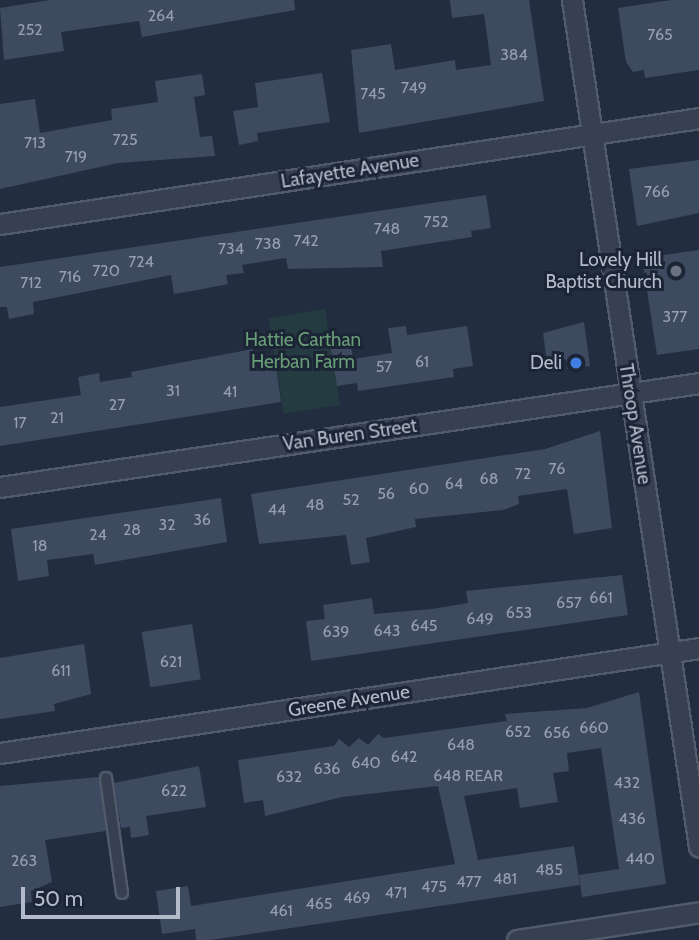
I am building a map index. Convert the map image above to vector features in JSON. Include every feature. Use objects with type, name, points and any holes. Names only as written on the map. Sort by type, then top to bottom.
[{"type":"street","name":"Throop Avenue","points":[[572,0],[699,847]]},
{"type":"street","name":"Lafayette Avenue","points":[[0,224],[699,118]]},
{"type":"street","name":"Van Buren Street","points":[[0,487],[699,383]]},
{"type":"street","name":"Greene Avenue","points":[[0,753],[699,648]]},
{"type":"street","points":[[517,940],[699,912]]},
{"type":"lane","points":[[106,778],[122,893]]},
{"type":"green space","name":"Hattie Carthan Herban Farm","points":[[325,309],[340,405],[284,414],[269,318]]},
{"type":"building","points":[[50,0],[294,0],[295,10],[142,37],[139,21],[61,32],[64,51],[4,60],[0,8]]},
{"type":"building","points":[[450,0],[529,0],[544,101],[359,133],[351,50],[391,44],[395,70],[455,60],[456,70],[491,65],[484,14],[452,18]]},
{"type":"building","points":[[671,0],[699,0],[699,70],[645,78],[644,70],[633,72],[626,62],[618,8]]},
{"type":"building","points":[[322,73],[330,122],[257,133],[258,141],[239,145],[233,111],[258,107],[255,83]]},
{"type":"building","points":[[202,74],[205,95],[194,97],[200,137],[212,136],[215,156],[118,163],[0,189],[0,104],[35,99],[40,133],[112,120],[111,109],[158,102],[155,81]]},
{"type":"building","points":[[699,160],[699,213],[637,226],[629,169]]},
{"type":"building","points":[[486,195],[491,228],[471,231],[472,237],[381,251],[383,267],[288,269],[286,258],[242,265],[244,273],[226,275],[228,284],[192,291],[174,294],[171,275],[33,302],[34,314],[9,319],[7,307],[0,307],[0,267]]},
{"type":"building","points":[[699,250],[699,349],[657,355],[642,258]]},
{"type":"building","points":[[584,322],[590,366],[567,369],[566,359],[547,362],[543,333]]},
{"type":"building","points":[[406,326],[407,335],[467,326],[473,366],[453,369],[454,377],[358,391],[357,383],[337,386],[329,336],[349,333],[353,359],[392,353],[388,328]]},
{"type":"building","points":[[253,349],[256,369],[276,366],[281,402],[0,446],[0,407],[81,395],[78,377],[99,373],[100,382],[132,377],[131,372]]},
{"type":"building","points":[[600,431],[612,528],[574,534],[567,489],[518,496],[519,504],[503,510],[415,519],[416,527],[366,538],[370,562],[351,565],[346,535],[259,544],[251,494],[545,449]]},
{"type":"building","points":[[221,498],[227,542],[95,565],[93,554],[47,560],[49,576],[18,581],[11,529]]},
{"type":"building","points":[[622,575],[628,615],[311,661],[306,621],[325,619],[323,605],[372,598],[374,614],[432,609],[468,603],[466,591]]},
{"type":"building","points":[[192,624],[201,679],[150,687],[142,632]]},
{"type":"building","points":[[84,644],[91,694],[54,704],[55,711],[0,719],[0,658]]},
{"type":"building","points":[[639,692],[666,884],[582,897],[579,875],[619,869],[601,748],[567,753],[569,771],[553,773],[558,802],[520,808],[517,788],[464,796],[478,860],[574,846],[580,885],[210,940],[196,940],[195,929],[162,934],[156,891],[188,886],[191,906],[455,864],[438,786],[342,797],[265,816],[263,800],[244,803],[238,760],[334,746],[339,739],[349,747],[359,738],[368,745],[378,734],[384,738],[507,721],[505,714],[587,708]]},
{"type":"building","points":[[199,766],[206,807],[146,816],[149,835],[131,838],[130,827],[121,828],[114,783]]},
{"type":"building","points":[[99,777],[106,831],[45,840],[52,882],[31,891],[32,902],[0,907],[0,786]]},
{"type":"place","name":"Lovely Hill Baptist Church","points":[[676,271]]},
{"type":"place","name":"Deli","points":[[576,363]]}]
